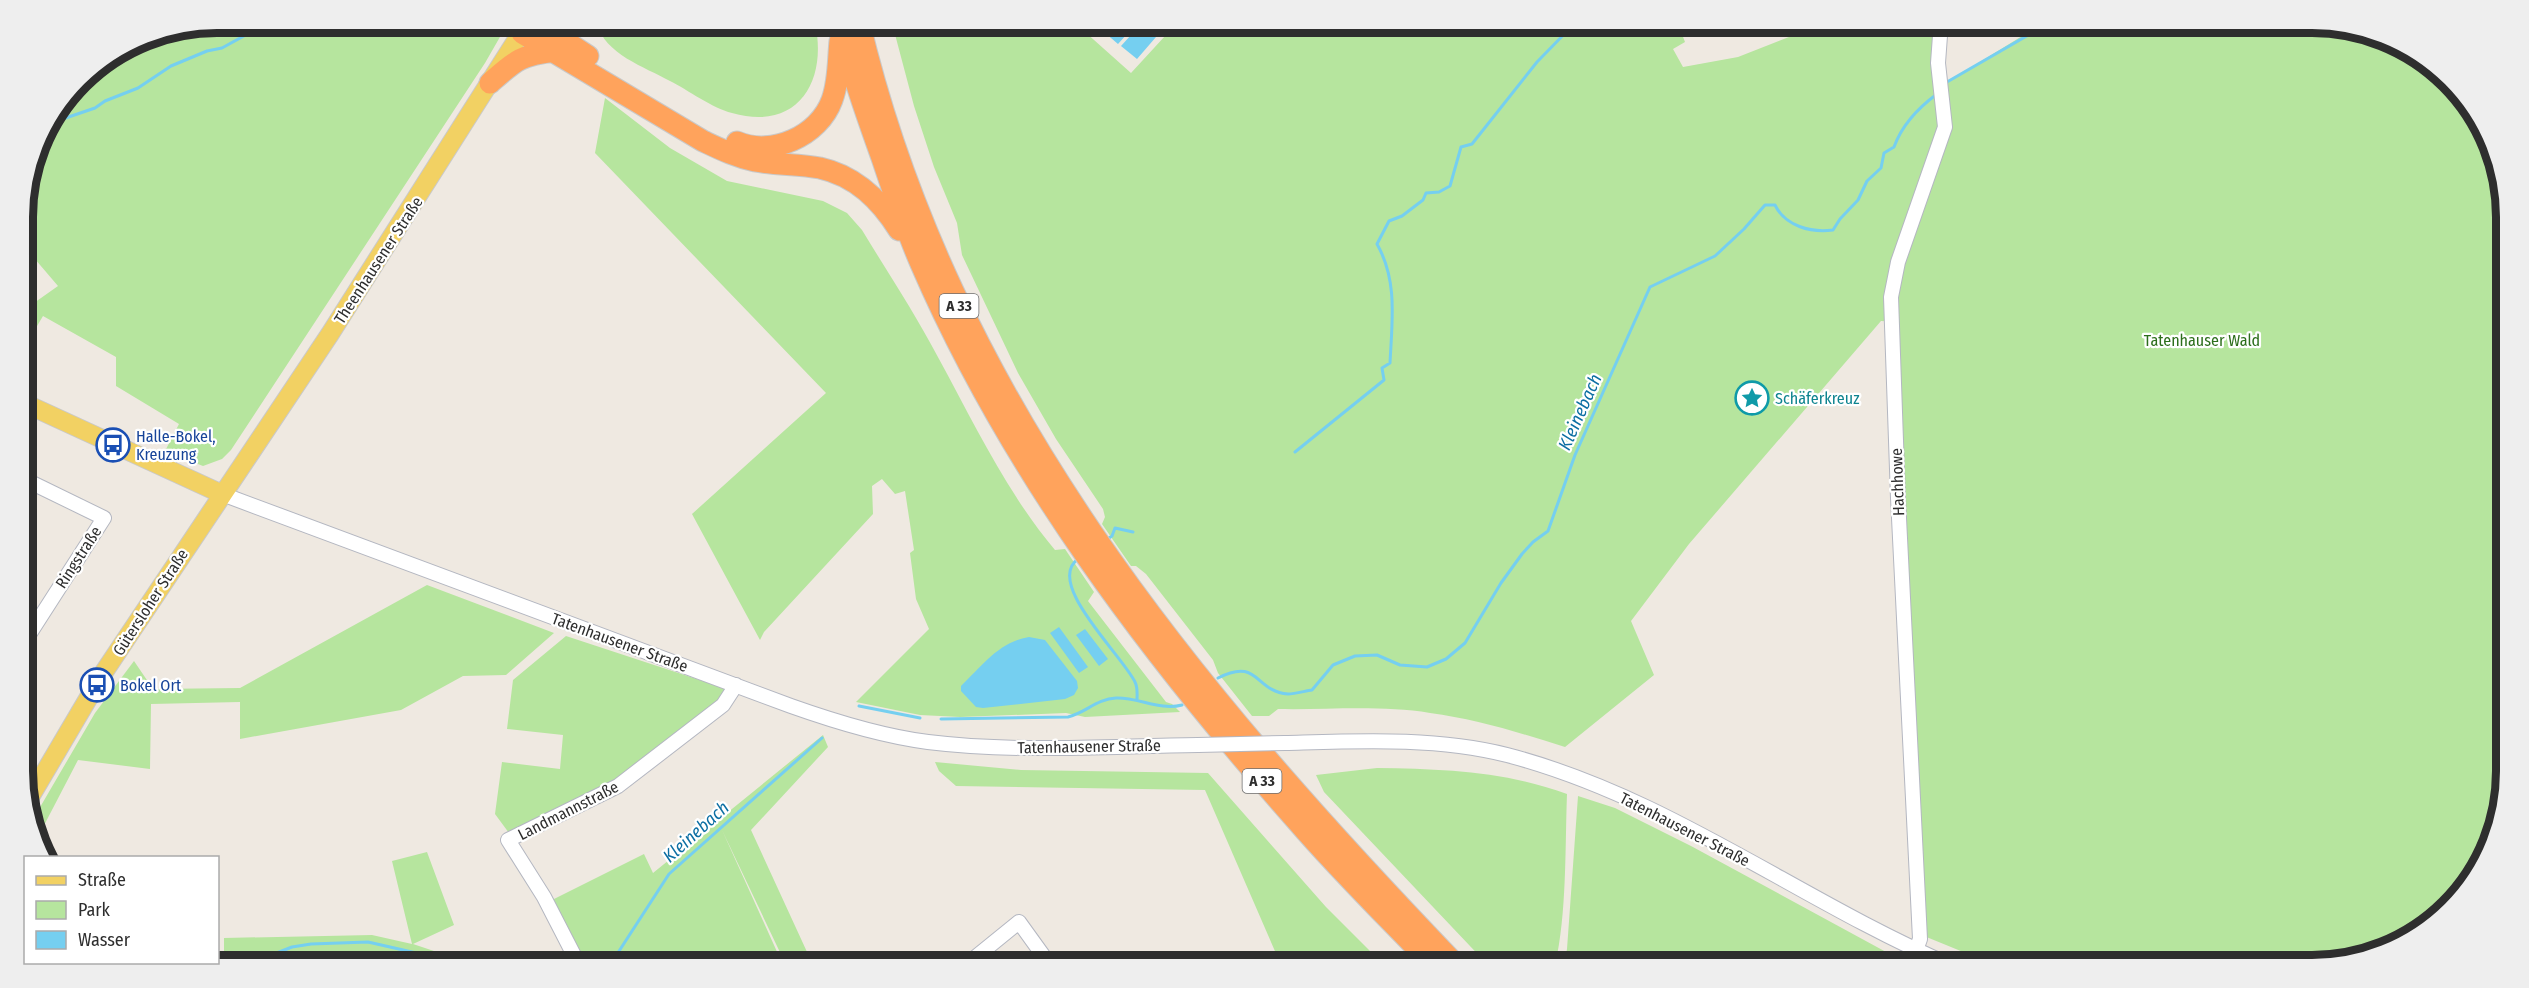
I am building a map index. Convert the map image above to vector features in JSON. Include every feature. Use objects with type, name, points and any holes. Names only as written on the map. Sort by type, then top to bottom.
[{"type":"highway","points":[[536,33],[555,51],[703,141],[733,155],[756,161],[821,169],[841,175],[864,188],[882,204],[920,263]]},
{"type":"highway","points":[[541,33],[717,134],[742,145],[763,147],[779,146],[794,140],[822,119],[832,101],[845,33]]},
{"type":"highway","name":"A 33","points":[[849,33],[859,91],[920,263],[979,384],[1217,729],[1298,823],[1423,955]]},
{"type":"highway","name":"A 33","points":[[852,33],[869,65],[897,153],[947,281],[1002,390],[1082,534]]},
{"type":"highway","points":[[490,83],[516,60],[531,54],[555,51]]},
{"type":"highway","name":"A 33","points":[[1113,580],[1240,729],[1381,887],[1446,955]]},
{"type":"main road","name":"Theenhausener Straße","points":[[222,494],[343,314],[524,33]]},
{"type":"main road","points":[[33,407],[222,494]]},
{"type":"main road","name":"Gütersloher Straße","points":[[35,790],[102,675],[222,494]]},
{"type":"street","name":"Hachhowe","points":[[1916,950],[1920,939],[1898,498],[1891,297],[1898,261],[1945,127],[1938,63],[1940,33]]},
{"type":"street","name":"Ringstraße","points":[[33,483],[104,518],[33,625]]},
{"type":"street","name":"Tatenhausener Straße","points":[[222,494],[835,721],[928,742],[1001,748],[1375,740],[1446,745],[1506,755],[1578,778],[1653,808],[1923,955]]},
{"type":"street","name":"Landmannstraße","points":[[574,955],[544,897],[508,840],[618,786],[723,705],[736,685]]},
{"type":"street","points":[[978,955],[1019,922],[1043,955]]},
{"type":"green space","points":[[205,33],[502,33],[485,63],[231,450],[222,459],[203,466],[165,451],[179,424],[116,386],[116,357],[43,316],[33,333],[33,304],[58,286],[33,257],[33,205],[39,170],[47,147],[64,115],[87,87],[125,58],[158,43]]},
{"type":"green space","points":[[816,33],[817,65],[812,82],[803,97],[790,108],[774,115],[755,117],[724,111],[708,103],[627,58],[608,43],[601,34]]},
{"type":"green space","name":"Tatenhauser Wald","points":[[895,33],[1086,33],[1131,73],[1168,33],[1682,33],[1685,42],[1673,49],[1683,67],[1738,57],[1789,37],[1788,33],[1945,33],[1943,57],[1946,83],[2027,33],[2324,33],[2371,43],[2414,64],[2450,96],[2465,115],[2477,136],[2490,170],[2496,217],[2496,783],[2486,830],[2465,873],[2433,909],[2404,930],[2359,949],[2324,955],[1971,955],[1924,936],[1898,322],[1881,321],[1689,544],[1631,621],[1654,675],[1565,747],[1481,723],[1411,711],[1374,708],[1278,709],[1269,716],[1252,716],[1218,673],[1213,660],[1146,574],[1136,566],[1131,566],[1102,524],[1105,517],[1103,509],[1056,439],[1018,373],[962,255],[957,223],[934,167],[914,106]]},
{"type":"green space","points":[[605,98],[670,148],[727,181],[823,201],[847,213],[862,230],[911,310],[992,458],[1022,505],[1055,550],[1065,549],[1094,592],[1088,601],[1166,702],[1172,704],[1180,712],[1085,717],[1066,713],[960,717],[920,715],[856,702],[929,629],[916,599],[910,553],[914,550],[905,491],[895,494],[882,479],[872,486],[873,514],[764,632],[760,640],[692,514],[826,393],[595,153]]},
{"type":"green space","points":[[427,585],[554,633],[506,675],[463,676],[401,710],[240,739],[240,702],[151,704],[150,769],[78,760],[43,828],[38,811],[95,713],[134,661],[153,689],[240,688]]},
{"type":"green space","points":[[566,636],[724,688],[724,699],[616,783],[509,833],[495,814],[502,762],[560,769],[563,735],[507,729],[513,680]]},
{"type":"green space","points":[[823,735],[828,747],[751,830],[808,955],[781,955],[722,830],[778,955],[576,955],[550,901],[644,854],[653,873]]},
{"type":"green space","points":[[935,762],[1021,770],[1208,773],[1326,907],[1374,955],[1277,955],[1205,790],[956,786],[939,771]]},
{"type":"green space","points":[[1377,768],[1426,769],[1520,780],[1567,794],[1564,903],[1557,955],[1479,955],[1324,792],[1316,775]]},
{"type":"green space","points":[[1578,796],[1615,808],[1691,846],[1892,955],[1566,955]]},
{"type":"green space","points":[[427,852],[454,925],[413,944],[446,955],[224,955],[224,938],[372,935],[412,944],[392,861]]},
{"type":"water","points":[[1105,33],[1128,33],[1118,44]]},
{"type":"water","points":[[1133,33],[1151,33],[1156,37],[1137,59],[1121,46]]},
{"type":"water","points":[[1059,627],[1088,667],[1079,673],[1050,633]]},
{"type":"water","points":[[1085,629],[1108,659],[1099,666],[1076,635]]},
{"type":"water","points":[[1029,637],[1045,640],[1077,681],[1078,688],[1074,695],[1065,699],[976,707],[961,691],[961,686],[1000,649]]},
{"type":"waterway","points":[[61,119],[95,108],[105,101],[138,88],[171,66],[207,51],[222,48],[249,33]]},
{"type":"waterway","points":[[1295,452],[1384,380],[1382,368],[1390,363],[1392,302],[1388,272],[1377,244],[1389,221],[1402,216],[1423,200],[1426,193],[1439,192],[1450,186],[1461,147],[1472,144],[1537,62],[1565,33]]},
{"type":"waterway","name":"Kleinebach","points":[[1947,82],[2032,33]]},
{"type":"waterway","name":"Kleinebach","points":[[1218,678],[1241,671],[1256,677],[1277,692],[1291,694],[1312,690],[1333,665],[1355,656],[1377,655],[1400,665],[1427,667],[1446,659],[1465,643],[1501,583],[1522,554],[1548,531],[1575,455],[1650,287],[1715,256],[1744,229],[1765,205],[1775,205],[1785,218],[1799,226],[1816,230],[1833,230],[1858,200],[1867,181],[1881,168],[1884,153],[1894,147],[1901,131],[1911,118],[1937,94]]},
{"type":"waterway","points":[[1106,540],[1112,536],[1115,528],[1133,532]]},
{"type":"waterway","points":[[1078,559],[1070,570],[1071,585],[1078,602],[1089,620],[1128,670],[1135,682],[1137,700]]},
{"type":"waterway","name":"Kleinebach","points":[[941,719],[1068,717],[1103,701],[1116,698],[1166,706],[1182,705]]},
{"type":"waterway","name":"Kleinebach","points":[[859,706],[920,718]]},
{"type":"waterway","name":"Kleinebach","points":[[616,955],[669,874],[822,738]]},
{"type":"waterway","name":"Kleinebach","points":[[272,955],[292,947],[311,944],[368,942],[425,955]]},
{"type":"place","name":"Schäferkreuz","points":[[1752,398]]},
{"type":"place","name":"Halle-Bokel, Kreuzung","points":[[113,445]]},
{"type":"place","name":"Bokel Ort","points":[[97,685]]}]
